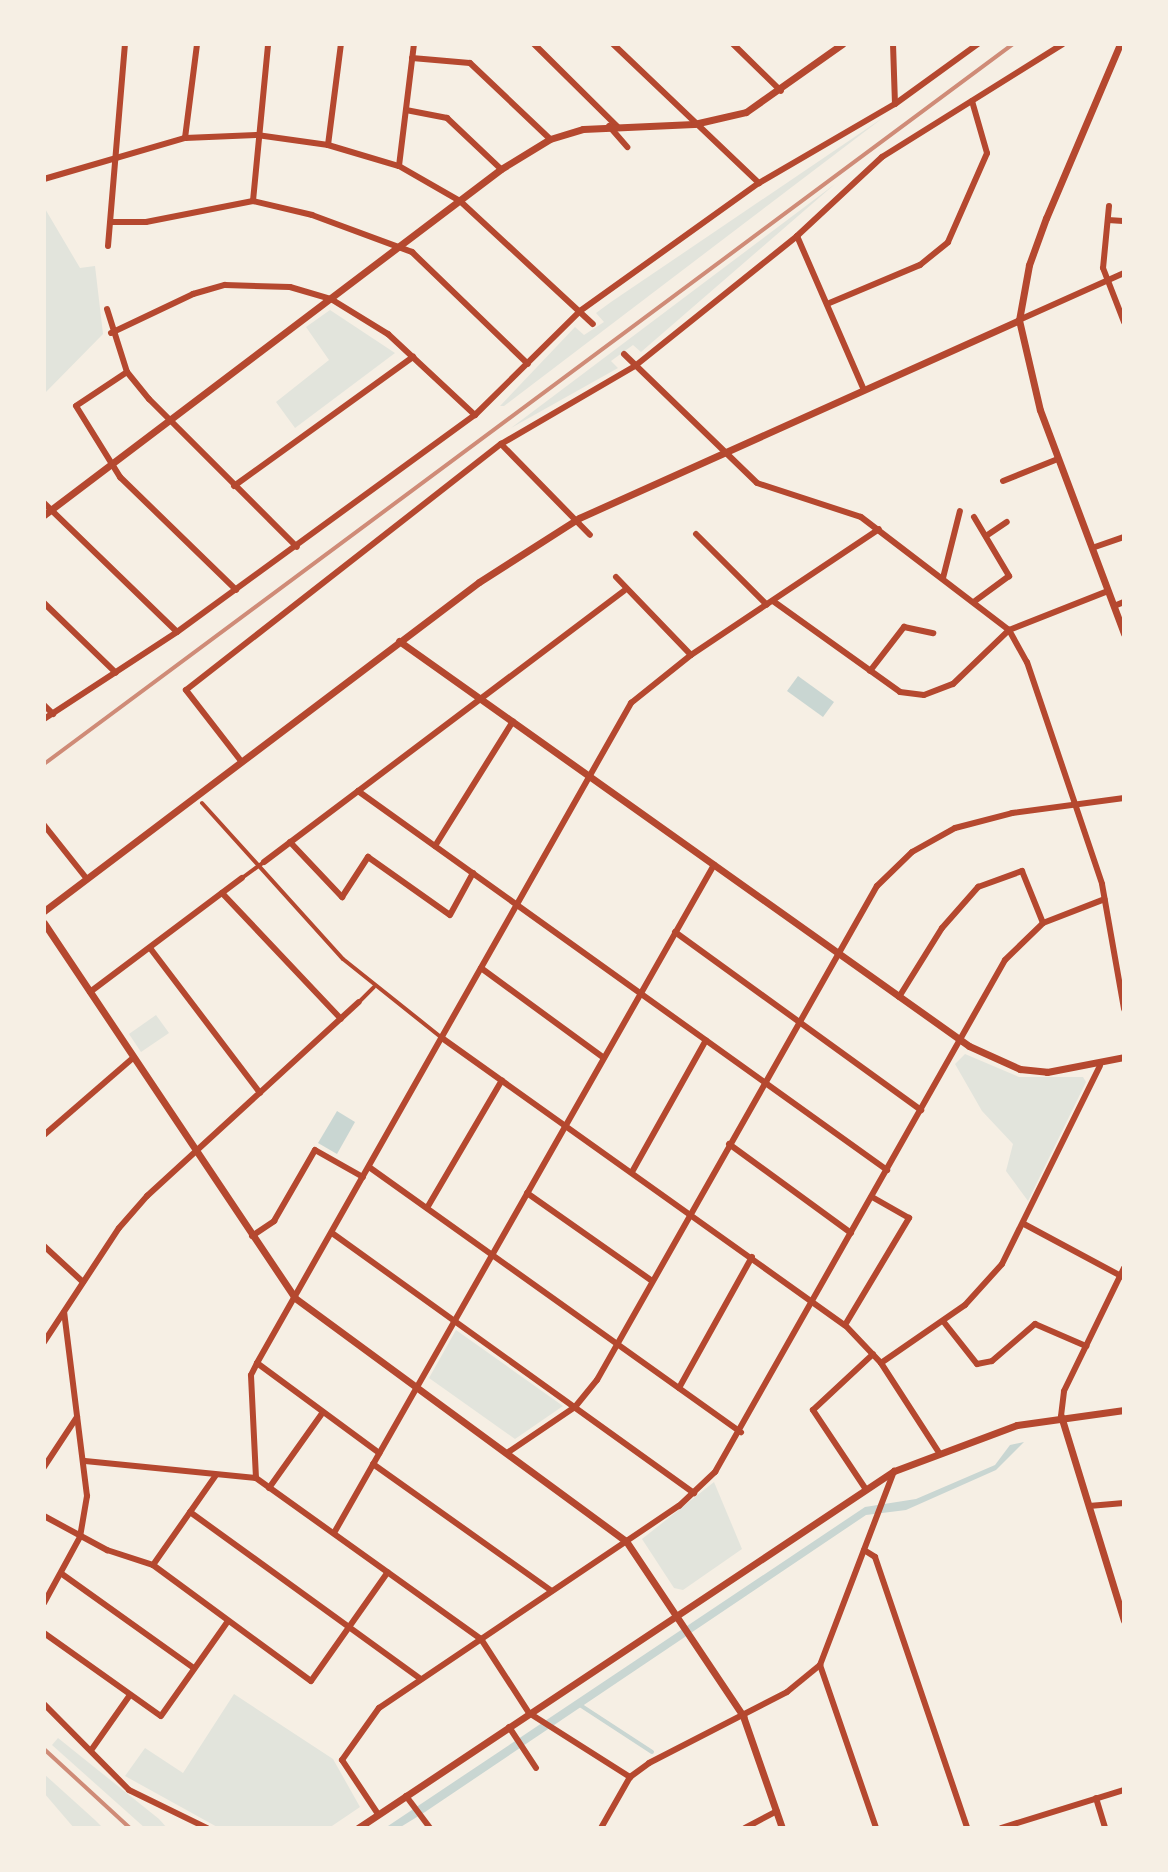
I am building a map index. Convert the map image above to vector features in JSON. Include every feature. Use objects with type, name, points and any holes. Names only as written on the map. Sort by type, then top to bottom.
[{"type":"street","points":[[108,246],[113,156],[125,44]]},
{"type":"street","points":[[185,138],[197,44]]},
{"type":"street","points":[[253,201],[268,44]]},
{"type":"street","points":[[328,145],[341,44]]},
{"type":"street","points":[[399,166],[414,44]]},
{"type":"street","points":[[534,44],[613,126],[627,147]]},
{"type":"street","points":[[613,44],[759,183]]},
{"type":"street","points":[[733,44],[781,91]]},
{"type":"street","points":[[827,44],[827,55]]},
{"type":"street","points":[[44,515],[501,169],[550,139],[613,126],[694,124],[746,112],[781,91],[842,44]]},
{"type":"street","points":[[893,44],[895,104]]},
{"type":"street","points":[[44,719],[177,632],[475,415],[580,311],[759,183],[895,104],[978,44]]},
{"type":"street","points":[[241,761],[186,690],[501,444],[635,366],[797,236],[882,157],[1063,44]]},
{"type":"street","points":[[1120,44],[1046,218],[1029,265],[1019,320],[1040,410],[1124,634]]},
{"type":"street","points":[[412,58],[470,63],[550,139]]},
{"type":"street","points":[[827,304],[920,265],[948,242],[987,153],[972,101]]},
{"type":"street","points":[[406,110],[447,118],[501,169]]},
{"type":"street","points":[[44,179],[113,156],[185,138],[257,135],[328,145],[399,166],[460,201],[593,324]]},
{"type":"street","points":[[111,222],[146,222],[253,201],[312,215],[401,245],[528,364]]},
{"type":"street","points":[[1109,206],[1103,268],[1124,322]]},
{"type":"street","points":[[1108,220],[1123,221]]},
{"type":"street","points":[[797,236],[863,388]]},
{"type":"street","points":[[44,911],[479,582],[579,518],[722,451],[1124,273]]},
{"type":"street","points":[[111,333],[193,294],[225,285],[290,287],[331,299],[388,334],[475,415]]},
{"type":"street","points":[[107,309],[111,333],[127,372],[168,420],[297,547]]},
{"type":"street","points":[[624,354],[722,451],[769,489],[844,510],[879,529],[1009,630],[1027,662],[1105,899],[1124,1009]]},
{"type":"street","points":[[234,486],[413,357]]},
{"type":"street","points":[[127,372],[76,406],[110,454],[110,464],[236,590]]},
{"type":"street","points":[[501,444],[579,518],[590,535]]},
{"type":"street","points":[[1003,481],[1058,459]]},
{"type":"street","points":[[44,503],[177,632]]},
{"type":"street","points":[[943,578],[960,511]]},
{"type":"street","points":[[974,517],[1009,576],[975,601]]},
{"type":"street","points":[[986,536],[1007,522]]},
{"type":"street","points":[[256,1478],[251,1375],[631,703],[691,655],[879,529]]},
{"type":"street","points":[[696,534],[770,603],[900,692],[940,692],[1009,630],[1108,591]]},
{"type":"street","points":[[1092,548],[1124,537]]},
{"type":"street","points":[[616,577],[624,591],[691,655]]},
{"type":"street","points":[[90,992],[624,591]]},
{"type":"street","points":[[1114,606],[1124,602]]},
{"type":"street","points":[[44,603],[116,673]]},
{"type":"street","points":[[870,671],[904,627],[933,633]]},
{"type":"street","points":[[399,641],[960,1041],[1020,1069],[1047,1072],[1100,1066],[1124,1057]]},
{"type":"street","points":[[44,705],[53,714]]},
{"type":"street","points":[[435,846],[513,721]]},
{"type":"street","points":[[358,791],[887,1170]]},
{"type":"street","points":[[507,1453],[575,1407],[617,1343],[877,886],[935,837],[978,821],[1124,798]]},
{"type":"street","points":[[202,803],[257,867],[374,987],[845,1325],[881,1363],[938,1451]]},
{"type":"street","points":[[44,825],[87,879]]},
{"type":"street","points":[[290,842],[342,897],[368,857],[450,915],[473,873]]},
{"type":"street","points":[[334,1533],[714,865]]},
{"type":"street","points":[[899,997],[942,928],[978,887],[1022,871],[1043,923]]},
{"type":"street","points":[[222,893],[341,1019]]},
{"type":"street","points":[[378,1814],[342,1760],[379,1708],[626,1541],[694,1493],[715,1472],[741,1432],[1005,960],[1043,923],[1105,899]]},
{"type":"street","points":[[44,923],[251,1237],[295,1298],[626,1541],[743,1716],[782,1828]]},
{"type":"street","points":[[675,932],[921,1110]]},
{"type":"street","points":[[150,948],[260,1093]]},
{"type":"street","points":[[481,968],[604,1058]]},
{"type":"street","points":[[44,1342],[83,1282],[147,1196],[374,987]]},
{"type":"street","points":[[632,1172],[706,1040]]},
{"type":"street","points":[[44,1135],[133,1058]]},
{"type":"street","points":[[881,1363],[943,1321],[985,1286],[1024,1224],[1100,1066]]},
{"type":"street","points":[[427,1208],[502,1080]]},
{"type":"street","points":[[729,1144],[851,1233]]},
{"type":"street","points":[[251,1237],[274,1221],[315,1150],[363,1177]]},
{"type":"street","points":[[369,1167],[741,1432]]},
{"type":"street","points":[[527,1193],[652,1281]]},
{"type":"street","points":[[845,1325],[909,1218],[872,1197]]},
{"type":"street","points":[[1024,1224],[1122,1277]]},
{"type":"street","points":[[332,1233],[694,1493]]},
{"type":"street","points":[[44,1246],[83,1282]]},
{"type":"street","points":[[679,1388],[752,1257]]},
{"type":"street","points":[[1124,1268],[1064,1391],[1061,1416],[1124,1621]]},
{"type":"street","points":[[45,1598],[62,1574],[80,1537],[87,1496],[64,1312]]},
{"type":"street","points":[[943,1321],[977,1364],[992,1361],[1035,1324],[1086,1346]]},
{"type":"street","points":[[865,1488],[813,1410],[873,1354]]},
{"type":"street","points":[[257,1363],[379,1453]]},
{"type":"street","points":[[358,1828],[894,1471],[938,1451],[1061,1416],[1124,1410]]},
{"type":"street","points":[[269,1488],[323,1412]]},
{"type":"street","points":[[44,1467],[78,1416]]},
{"type":"street","points":[[85,1461],[256,1478],[481,1639],[529,1713],[630,1777]]},
{"type":"street","points":[[373,1464],[552,1591]]},
{"type":"street","points":[[601,1828],[630,1777],[805,1681],[820,1665],[894,1471]]},
{"type":"street","points":[[153,1565],[216,1475]]},
{"type":"street","points":[[1089,1506],[1124,1503]]},
{"type":"street","points":[[190,1512],[421,1679]]},
{"type":"street","points":[[44,1516],[80,1537],[153,1565],[311,1681],[388,1572]]},
{"type":"street","points":[[864,1550],[875,1557],[967,1828]]},
{"type":"street","points":[[62,1574],[194,1668]]},
{"type":"street","points":[[44,1633],[161,1716],[228,1621]]},
{"type":"street","points":[[820,1665],[876,1828]]},
{"type":"street","points":[[92,1749],[130,1695]]},
{"type":"street","points":[[44,1704],[92,1749],[129,1790],[207,1828]]},
{"type":"street","points":[[509,1727],[536,1768]]},
{"type":"street","points":[[1001,1828],[1124,1790]]},
{"type":"street","points":[[406,1796],[430,1828]]},
{"type":"street","points":[[1096,1798],[1105,1828]]},
{"type":"street","points":[[745,1828],[777,1811]]},
{"type":"shaded area","points":[[884,117],[504,406],[500,406],[575,327],[584,335],[604,322],[596,313]]},
{"type":"shaded area","points":[[835,184],[641,352],[633,345],[611,361],[618,368],[511,428]]},
{"type":"shaded area","points":[[44,207],[80,268],[95,266],[103,334],[44,394]]},
{"type":"shaded area","points":[[330,310],[395,353],[295,428],[276,402],[329,360],[306,327]]},
{"type":"shaded area","points":[[798,676],[834,702],[823,717],[787,691]]},
{"type":"shaded area","points":[[156,1015],[169,1033],[141,1052],[129,1034]]},
{"type":"shaded area","points":[[965,1054],[1019,1077],[1083,1077],[1086,1082],[1028,1201],[1006,1171],[1013,1144],[982,1111],[955,1064]]},
{"type":"shaded area","points":[[337,1111],[355,1122],[337,1154],[318,1143]]},
{"type":"shaded area","points":[[456,1330],[563,1406],[515,1439],[429,1378]]},
{"type":"shaded area","points":[[1024,1442],[996,1470],[906,1510],[866,1515],[425,1812],[399,1828],[385,1828],[865,1507],[916,1499],[995,1465],[1010,1445]]},
{"type":"shaded area","points":[[714,1482],[742,1549],[683,1590],[674,1588],[642,1539]]},
{"type":"shaded area","points":[[234,1694],[333,1759],[360,1807],[329,1828],[219,1828],[125,1776],[145,1748],[183,1773]]},
{"type":"shaded area","points":[[58,1738],[167,1828],[145,1828],[52,1745]]},
{"type":"shaded area","points":[[44,1774],[103,1828],[74,1828],[44,1793]]},
{"type":"waterway","points":[[580,1705],[652,1752]]},
{"type":"railway","points":[[44,764],[1013,44]]},
{"type":"railway","points":[[44,1749],[130,1828]]}]
